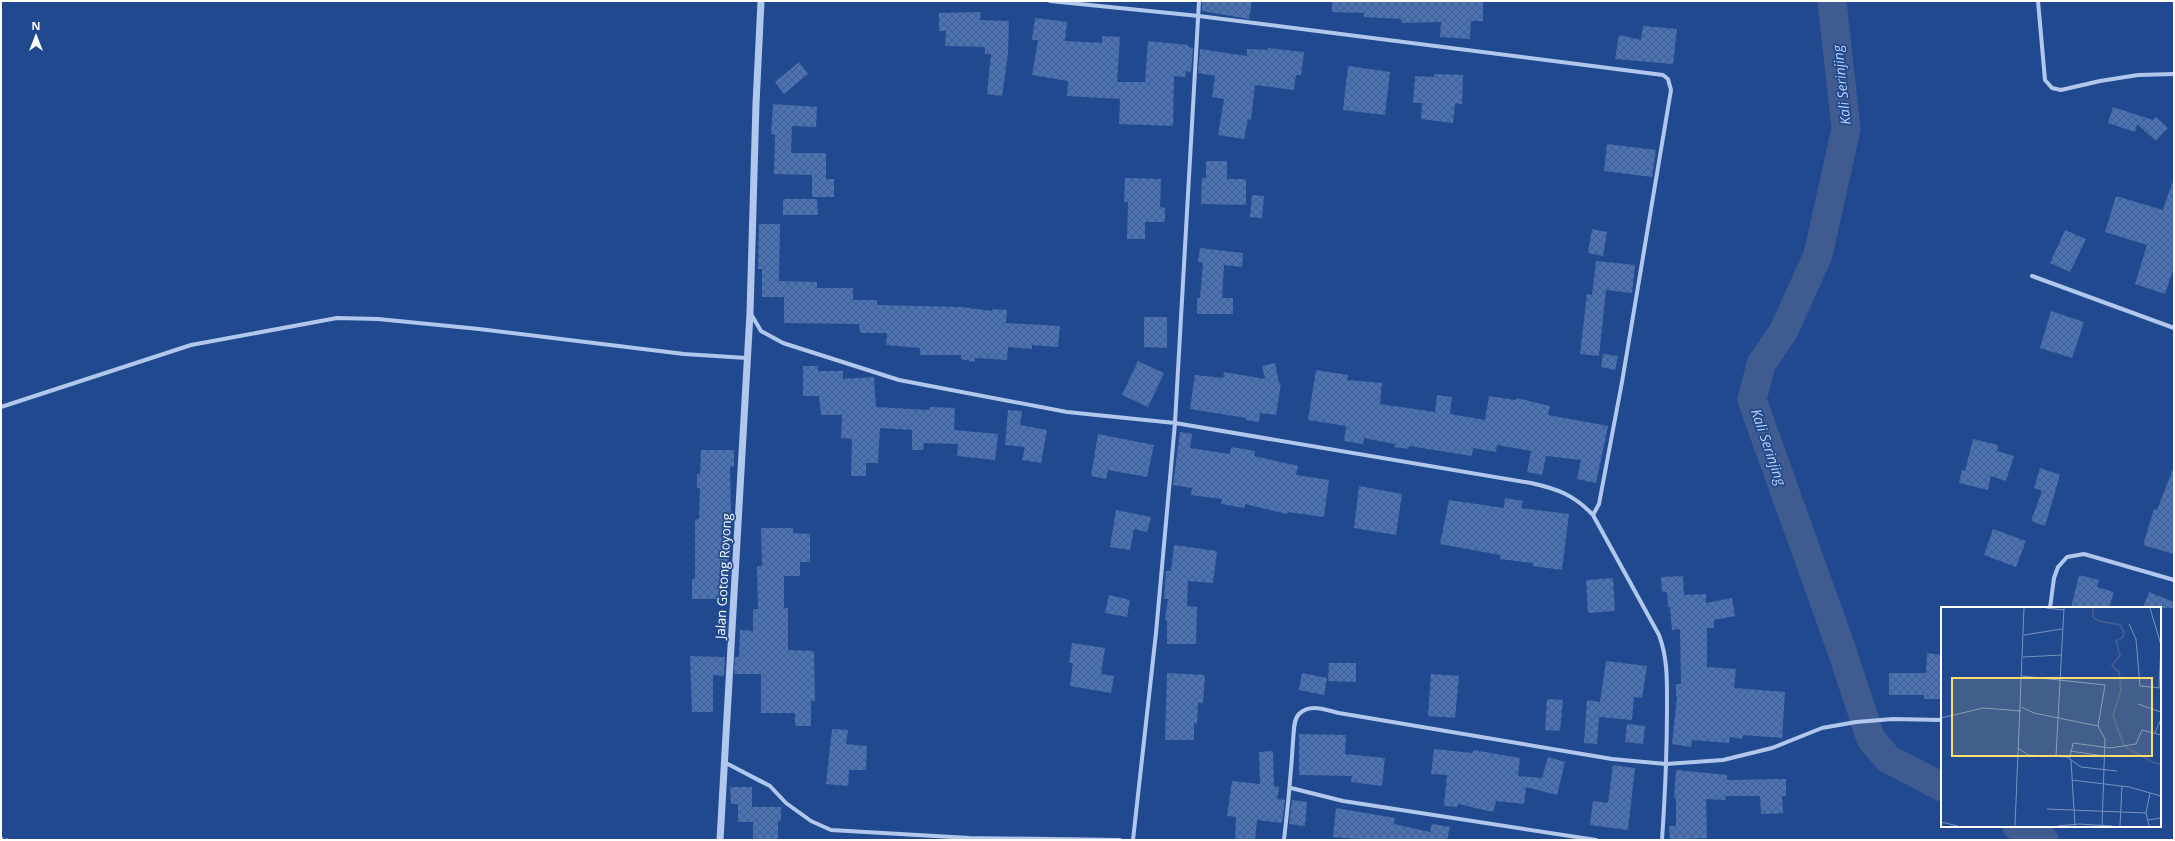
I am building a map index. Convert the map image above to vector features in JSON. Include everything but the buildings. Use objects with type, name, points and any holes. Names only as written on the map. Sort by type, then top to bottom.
[{"type":"street","name":"Jalan Gotong Royong","points":[[720,840],[750,313],[760,1]]},
{"type":"street","points":[[1050,1],[1199,16],[1663,75],[1668,80],[1671,90],[1622,382],[1598,504],[1594,515]]},
{"type":"street","points":[[1133,840],[1156,626],[1175,423],[1199,1]]},
{"type":"street","points":[[2038,1],[2045,80],[2052,88],[2061,90],[2100,80],[2138,75],[2174,74]]},
{"type":"street","points":[[2032,276],[2174,328]]},
{"type":"street","points":[[750,313],[760,331],[783,343],[899,380],[1067,412],[1175,423],[1552,488],[1580,501],[1594,515],[1659,635],[1665,649],[1667,664],[1666,764],[1662,840]]},
{"type":"street","points":[[1,407],[192,345],[337,318],[425,324],[684,354],[747,358]]},
{"type":"street","points":[[2050,607],[2054,578],[2058,566],[2067,557],[2084,554],[2174,580]]},
{"type":"street","points":[[1284,840],[1291,788],[1294,727],[1297,716],[1305,710],[1316,707],[1339,713],[1612,758],[1666,764],[1723,760],[1772,748],[1822,728],[1856,722],[1893,719],[1941,720]]},
{"type":"street","points":[[724,762],[770,786],[786,802],[811,821],[831,830],[969,838],[1120,840]]},
{"type":"street","points":[[1291,788],[1343,801],[1596,840]]},
{"type":"path","points":[[1,838],[8,840]]},
{"type":"waterway","name":"Kali Serinjing","points":[[1832,1],[1846,129],[1818,255],[1783,332],[1761,364],[1752,400],[1841,648],[1871,739],[1888,759],[1941,786]]},
{"type":"waterway","name":"Kali Serinjing","points":[[2019,827],[2044,840]]}]
